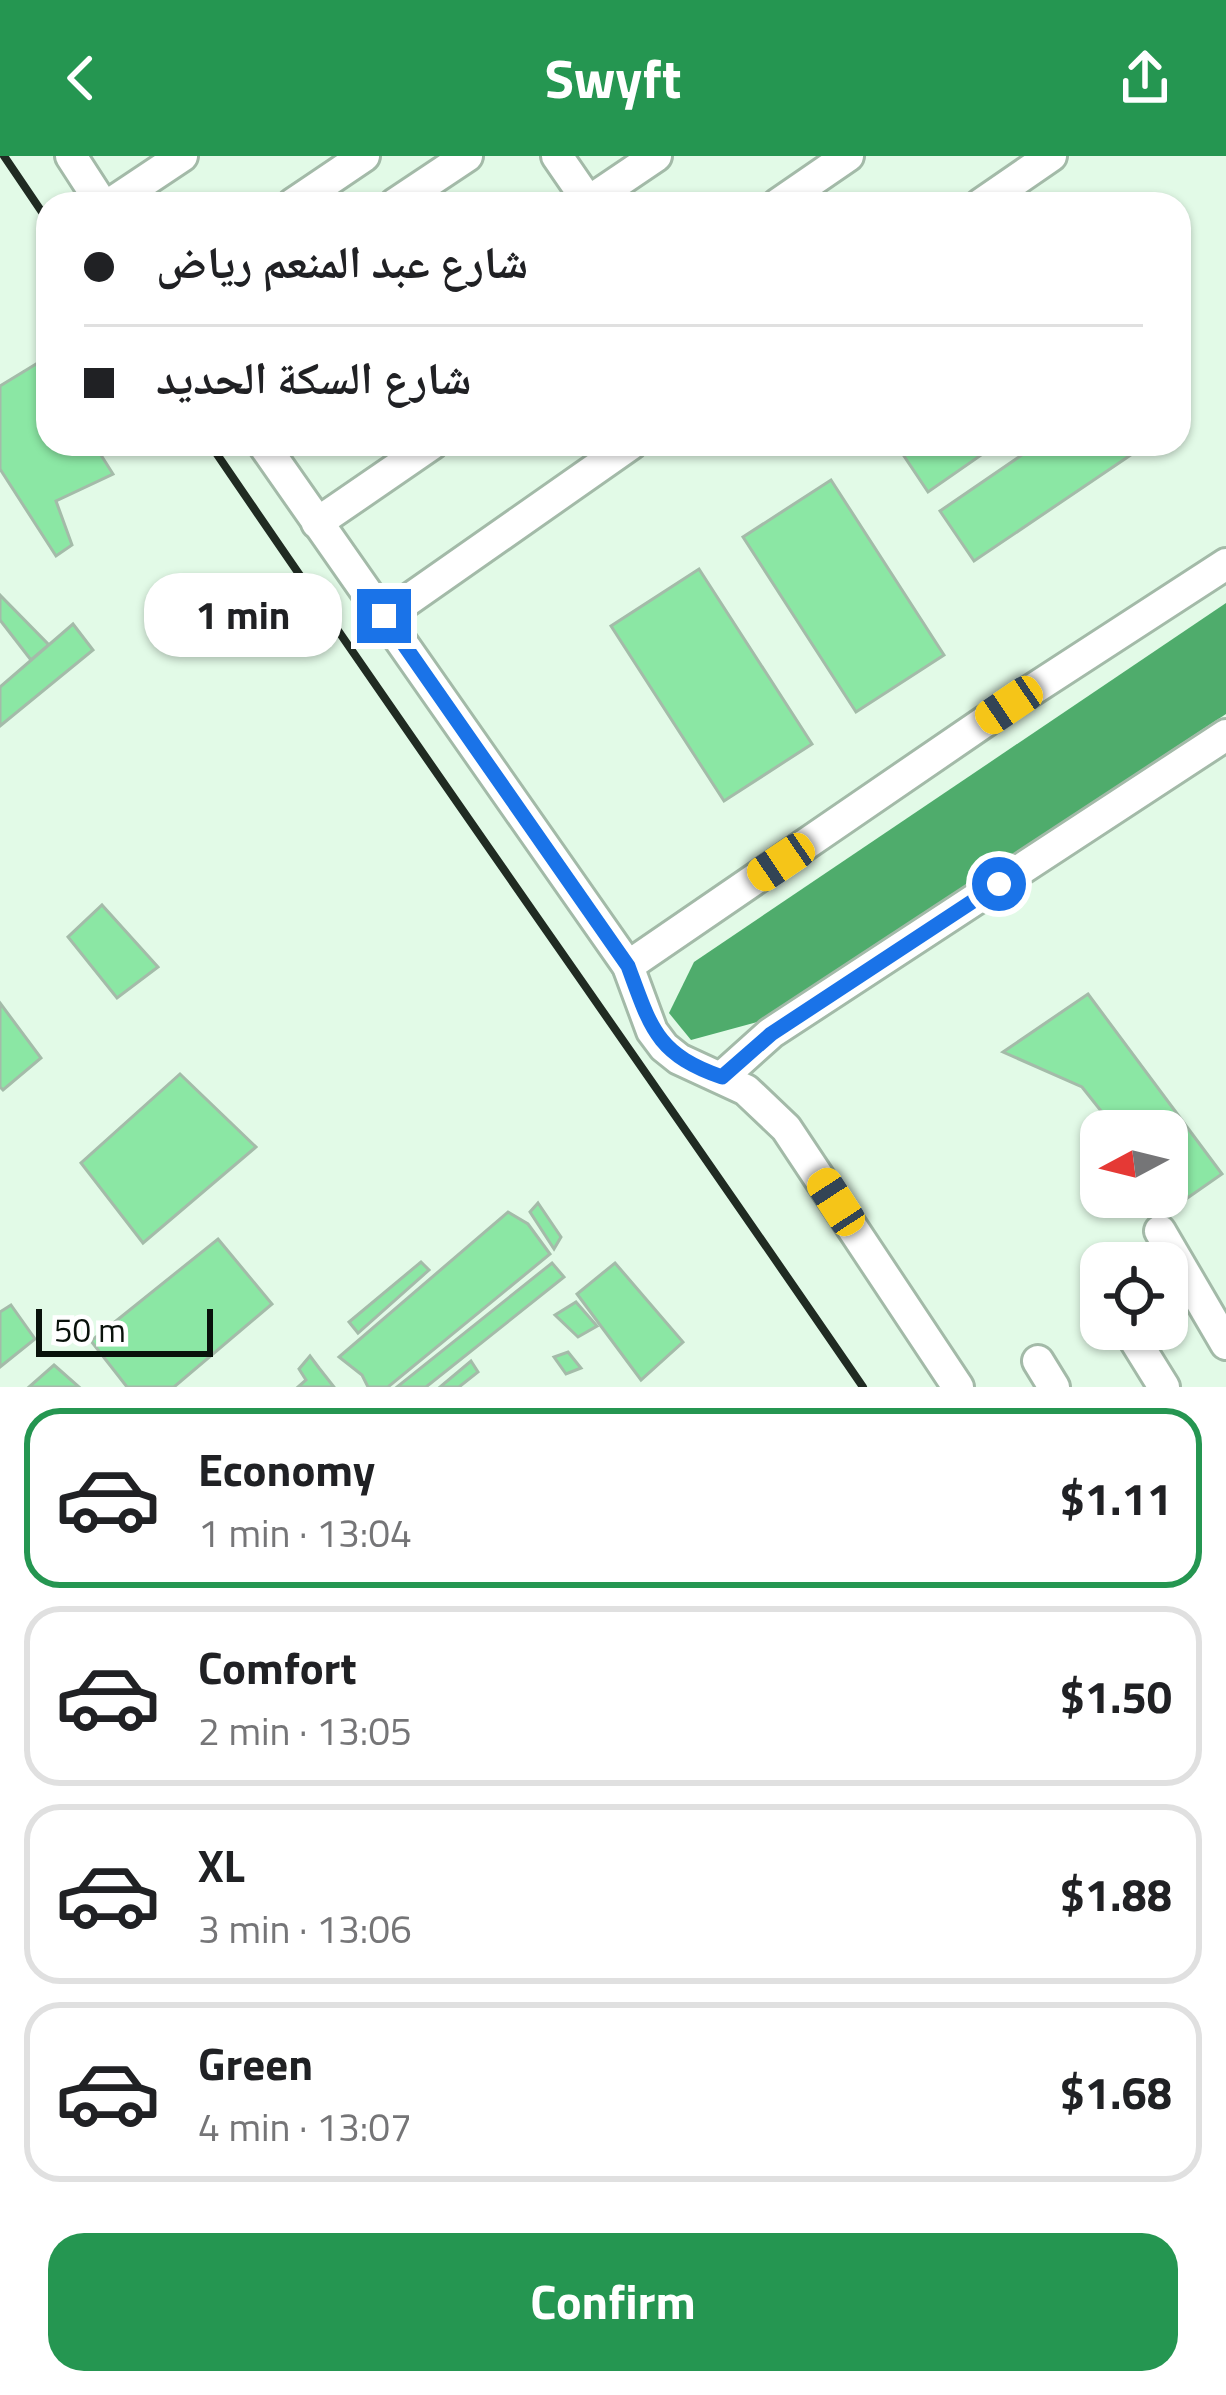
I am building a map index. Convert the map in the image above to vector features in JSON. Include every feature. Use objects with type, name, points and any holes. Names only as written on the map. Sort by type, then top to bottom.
[{"type":"street","points":[[71,156],[97,192]]},
{"type":"street","points":[[125,192],[182,156]]},
{"type":"street","points":[[311,192],[364,156]]},
{"type":"street","points":[[413,192],[467,156]]},
{"type":"street","points":[[557,156],[581,192]]},
{"type":"street","points":[[604,192],[656,156]]},
{"type":"street","points":[[796,192],[848,156]]},
{"type":"street","points":[[997,192],[1043,158]]},
{"type":"street","points":[[271,456],[628,966],[652,1031],[679,1059],[746,1090],[786,1128],[958,1387]]},
{"type":"street","points":[[317,523],[415,456]]},
{"type":"street","points":[[384,616],[614,456]]},
{"type":"street","points":[[628,966],[1009,705],[1226,564]]},
{"type":"street","points":[[722,1077],[771,1034],[1226,735]]},
{"type":"street","points":[[1160,1231],[1226,1344]]},
{"type":"street","points":[[1141,1350],[1164,1387]]},
{"type":"shaded area","points":[[1226,603],[1226,714],[761,1021],[691,1040],[669,1013],[694,962]]},
{"type":"building","points":[[36,364],[36,456],[102,456],[113,474],[56,501],[72,545],[56,556],[0,469],[0,386]]},
{"type":"building","points":[[904,456],[980,456],[928,492]]},
{"type":"building","points":[[1020,456],[1129,456],[974,561],[940,511]]},
{"type":"building","points":[[831,480],[944,655],[856,712],[743,537]]},
{"type":"building","points":[[699,569],[812,744],[724,801],[611,626]]},
{"type":"building","points":[[0,595],[49,645],[31,660],[0,620]]},
{"type":"building","points":[[73,624],[93,650],[0,726],[0,687]]},
{"type":"building","points":[[102,905],[158,967],[117,998],[68,937]]},
{"type":"building","points":[[1088,994],[1174,1110],[1100,1110],[1082,1087],[1003,1052]]},
{"type":"building","points":[[0,1003],[41,1058],[3,1090],[0,1087]]},
{"type":"building","points":[[180,1074],[256,1147],[143,1243],[81,1163]]},
{"type":"building","points":[[1188,1128],[1222,1174],[1188,1198]]},
{"type":"building","points":[[538,1203],[561,1237],[554,1249],[530,1212]]},
{"type":"building","points":[[508,1212],[528,1224],[550,1254],[388,1387],[368,1387],[362,1375],[339,1357]]},
{"type":"building","points":[[218,1239],[272,1304],[174,1387],[127,1387],[91,1341]]},
{"type":"building","points":[[421,1262],[429,1270],[358,1333],[349,1322]]},
{"type":"building","points":[[552,1263],[564,1277],[426,1387],[397,1387]]},
{"type":"building","points":[[615,1263],[683,1342],[641,1380],[577,1294]]},
{"type":"building","points":[[576,1302],[597,1326],[578,1337],[555,1315]]},
{"type":"building","points":[[11,1305],[35,1339],[0,1367],[0,1312]]},
{"type":"building","points":[[568,1352],[581,1368],[566,1374],[554,1357]]},
{"type":"building","points":[[310,1356],[334,1387],[298,1387],[306,1380],[299,1369]]},
{"type":"building","points":[[471,1361],[478,1372],[459,1387],[440,1387]]},
{"type":"building","points":[[54,1365],[79,1387],[29,1387]]},
{"type":"railway","points":[[4,156],[36,203]]},
{"type":"railway","points":[[218,456],[863,1387]]},
{"type":"route","points":[[384,616],[628,966],[652,1031],[664,1047],[696,1068],[722,1077],[771,1034],[999,884]]}]
